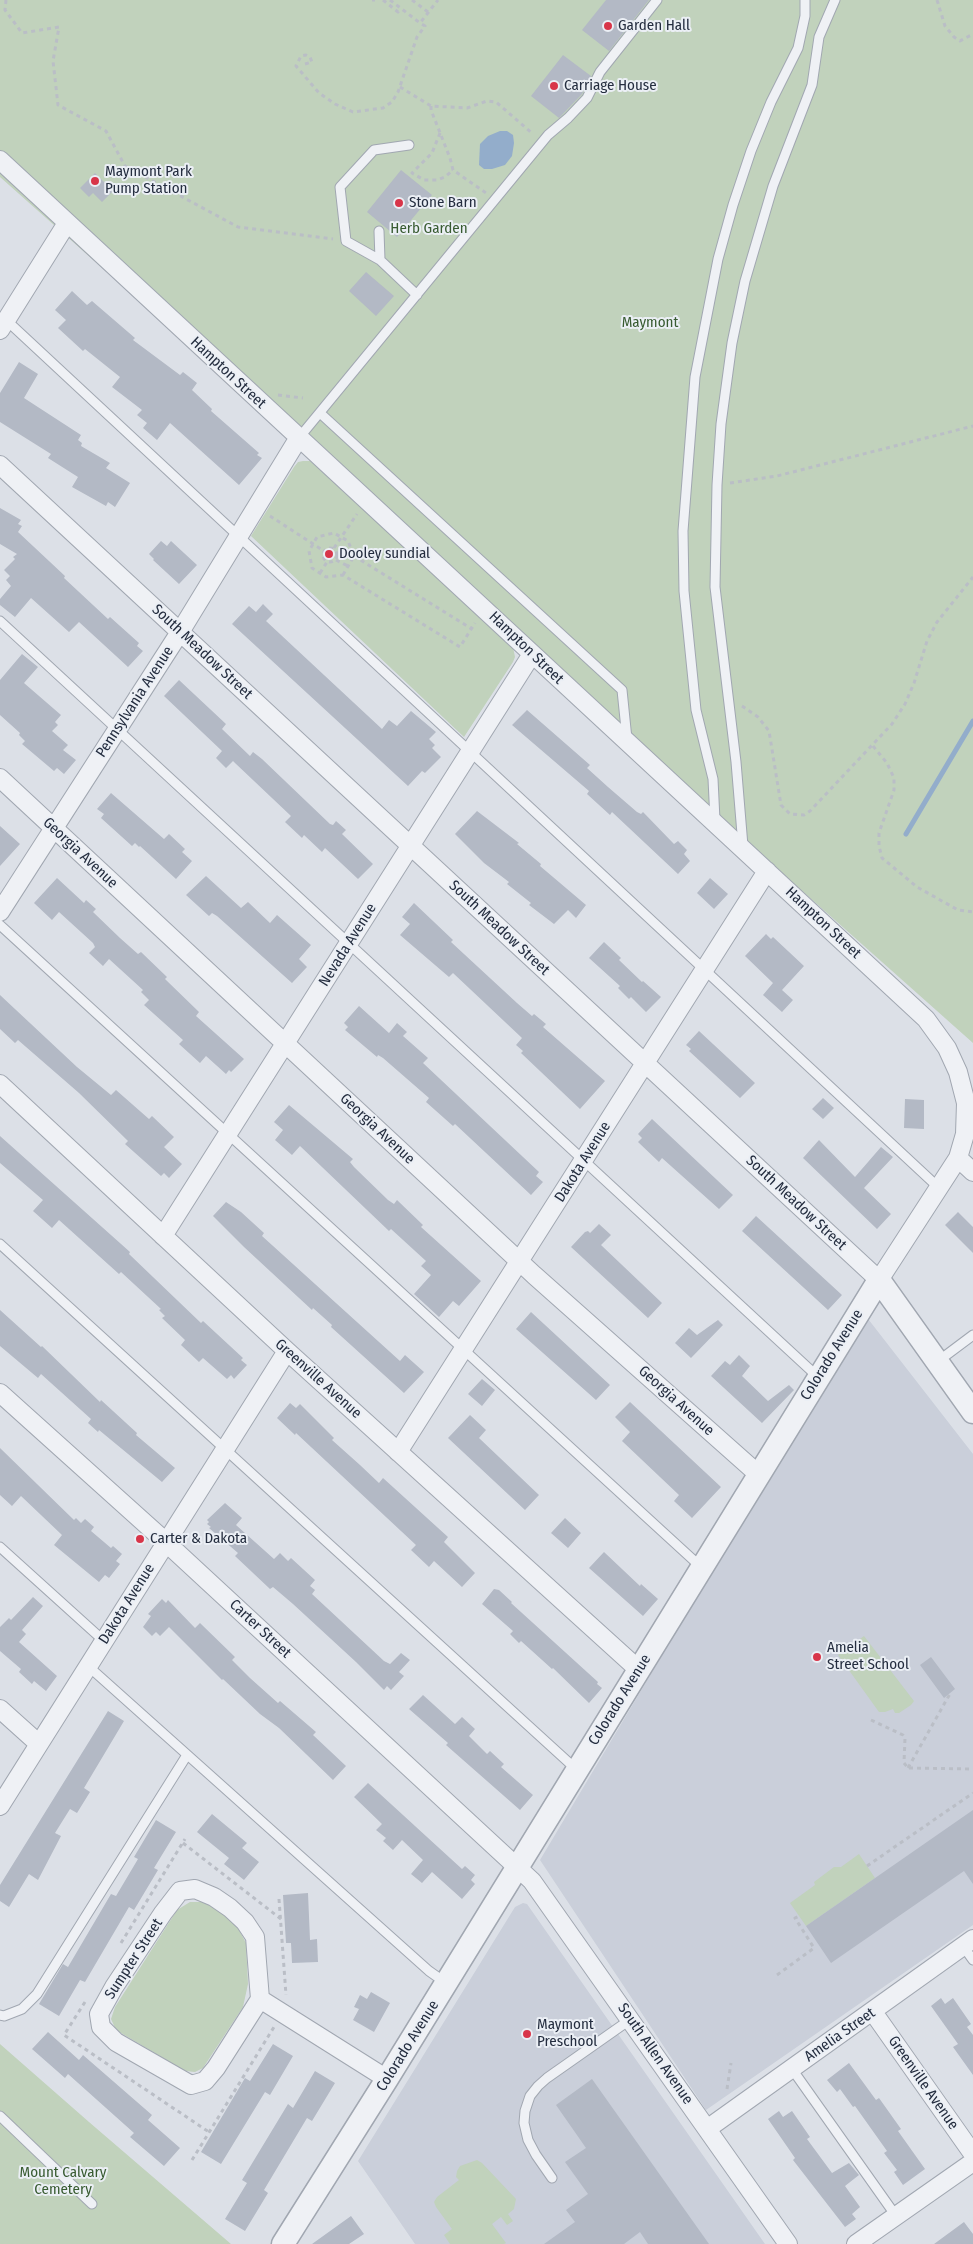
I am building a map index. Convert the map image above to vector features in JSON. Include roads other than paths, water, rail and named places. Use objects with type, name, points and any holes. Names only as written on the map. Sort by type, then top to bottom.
[{"type":"street","name":"Hampton Street","points":[[0,160],[298,439],[926,1019],[947,1048],[958,1072],[966,1103],[965,1134],[958,1158]]},
{"type":"street","points":[[2,322],[67,223]]},
{"type":"street","name":"Pennsylvania Avenue","points":[[0,912],[180,632],[298,439]]},
{"type":"street","name":"South Meadow Street","points":[[0,465],[878,1280],[973,1412]]},
{"type":"street","name":"Nevada Avenue","points":[[164,1236],[532,654]]},
{"type":"street","name":"Georgia Avenue","points":[[0,778],[519,1261],[758,1474]]},
{"type":"street","name":"Dakota Avenue","points":[[398,1452],[767,871]]},
{"type":"street","name":"Greenville Avenue","points":[[0,1084],[287,1351],[639,1670]]},
{"type":"street","points":[[958,1158],[973,1172]]},
{"type":"street","name":"Colorado Avenue","points":[[283,2244],[518,1867],[878,1280],[958,1158]]},
{"type":"street","name":"Dakota Avenue","points":[[0,1806],[287,1351]]},
{"type":"street","name":"Carter Street","points":[[0,1393],[166,1542],[518,1867]]},
{"type":"street","points":[[0,1709],[39,1744]]},
{"type":"street","name":"South Allen Avenue","points":[[518,1867],[532,1881],[631,2019],[788,2244]]},
{"type":"street","name":"Sumpter Street","points":[[194,1889],[214,1897],[230,1908],[245,1922],[255,1937],[260,1999],[216,2068],[205,2081],[190,2085],[116,2042],[102,2027],[99,2014],[114,1987],[180,1891],[194,1889]]},
{"type":"street","name":"Amelia Street","points":[[707,2128],[873,2012],[970,1948]]},
{"type":"street","points":[[260,1999],[387,2079]]},
{"type":"street","name":"Greenville Avenue","points":[[873,2012],[973,2154]]},
{"type":"street","points":[[856,2244],[973,2162]]},
{"type":"lane","points":[[298,439],[543,141],[587,98],[600,72],[658,0]]},
{"type":"lane","points":[[715,825],[713,779],[696,710],[684,591],[683,530],[695,377],[714,276],[733,205],[751,151],[768,110],[798,48],[805,16],[805,0]]},
{"type":"lane","points":[[744,849],[715,587],[716,485],[721,424],[732,343],[745,281],[773,186],[812,85],[819,37],[835,0]]},
{"type":"lane","points":[[409,145],[374,150],[340,188],[346,241],[380,260],[417,295]]},
{"type":"lane","points":[[378,231],[380,260]]},
{"type":"lane","points":[[2,322],[238,536],[938,1187]]},
{"type":"lane","points":[[320,413],[622,690],[628,744]]},
{"type":"lane","points":[[0,621],[818,1377]]},
{"type":"lane","points":[[0,925],[702,1568]]},
{"type":"lane","points":[[0,1244],[577,1770]]},
{"type":"lane","points":[[937,1362],[973,1335]]},
{"type":"lane","points":[[0,1547],[104,1641]]},
{"type":"lane","points":[[88,1666],[429,1971],[446,1983]]},
{"type":"lane","points":[[0,2015],[4,2016],[22,2009],[37,1994],[188,1755]]},
{"type":"lane","points":[[552,2178],[528,2140],[524,2123],[525,2111],[530,2096],[547,2078],[631,2019]]},
{"type":"lane","points":[[792,2069],[896,2216]]},
{"type":"lane","points":[[0,2116],[92,2204]]},
{"type":"water","points":[[500,131],[507,131],[513,135],[512,156],[505,165],[484,169],[479,165],[480,144],[488,136]]},
{"type":"waterway","points":[[906,834],[973,721]]},
{"type":"place","name":"Garden Hall","points":[[608,26]]},
{"type":"place","name":"Carriage House","points":[[554,86]]},
{"type":"place","name":"Maymont Park Pump Station","points":[[95,181]]},
{"type":"place","name":"Stone Barn","points":[[399,203]]},
{"type":"place","name":"Dooley sundial","points":[[329,554]]},
{"type":"place","name":"Carter & Dakota","points":[[140,1539]]},
{"type":"place","name":"Amelia Street School","points":[[817,1657]]},
{"type":"place","name":"Maymont Preschool","points":[[527,2034]]},
{"type":"park label","name":"Herb Garden","points":[[429,229]]},
{"type":"park label","name":"Maymont","points":[[650,323]]},
{"type":"park label","name":"Mount Calvary Cemetery","points":[[63,2182]]}]
